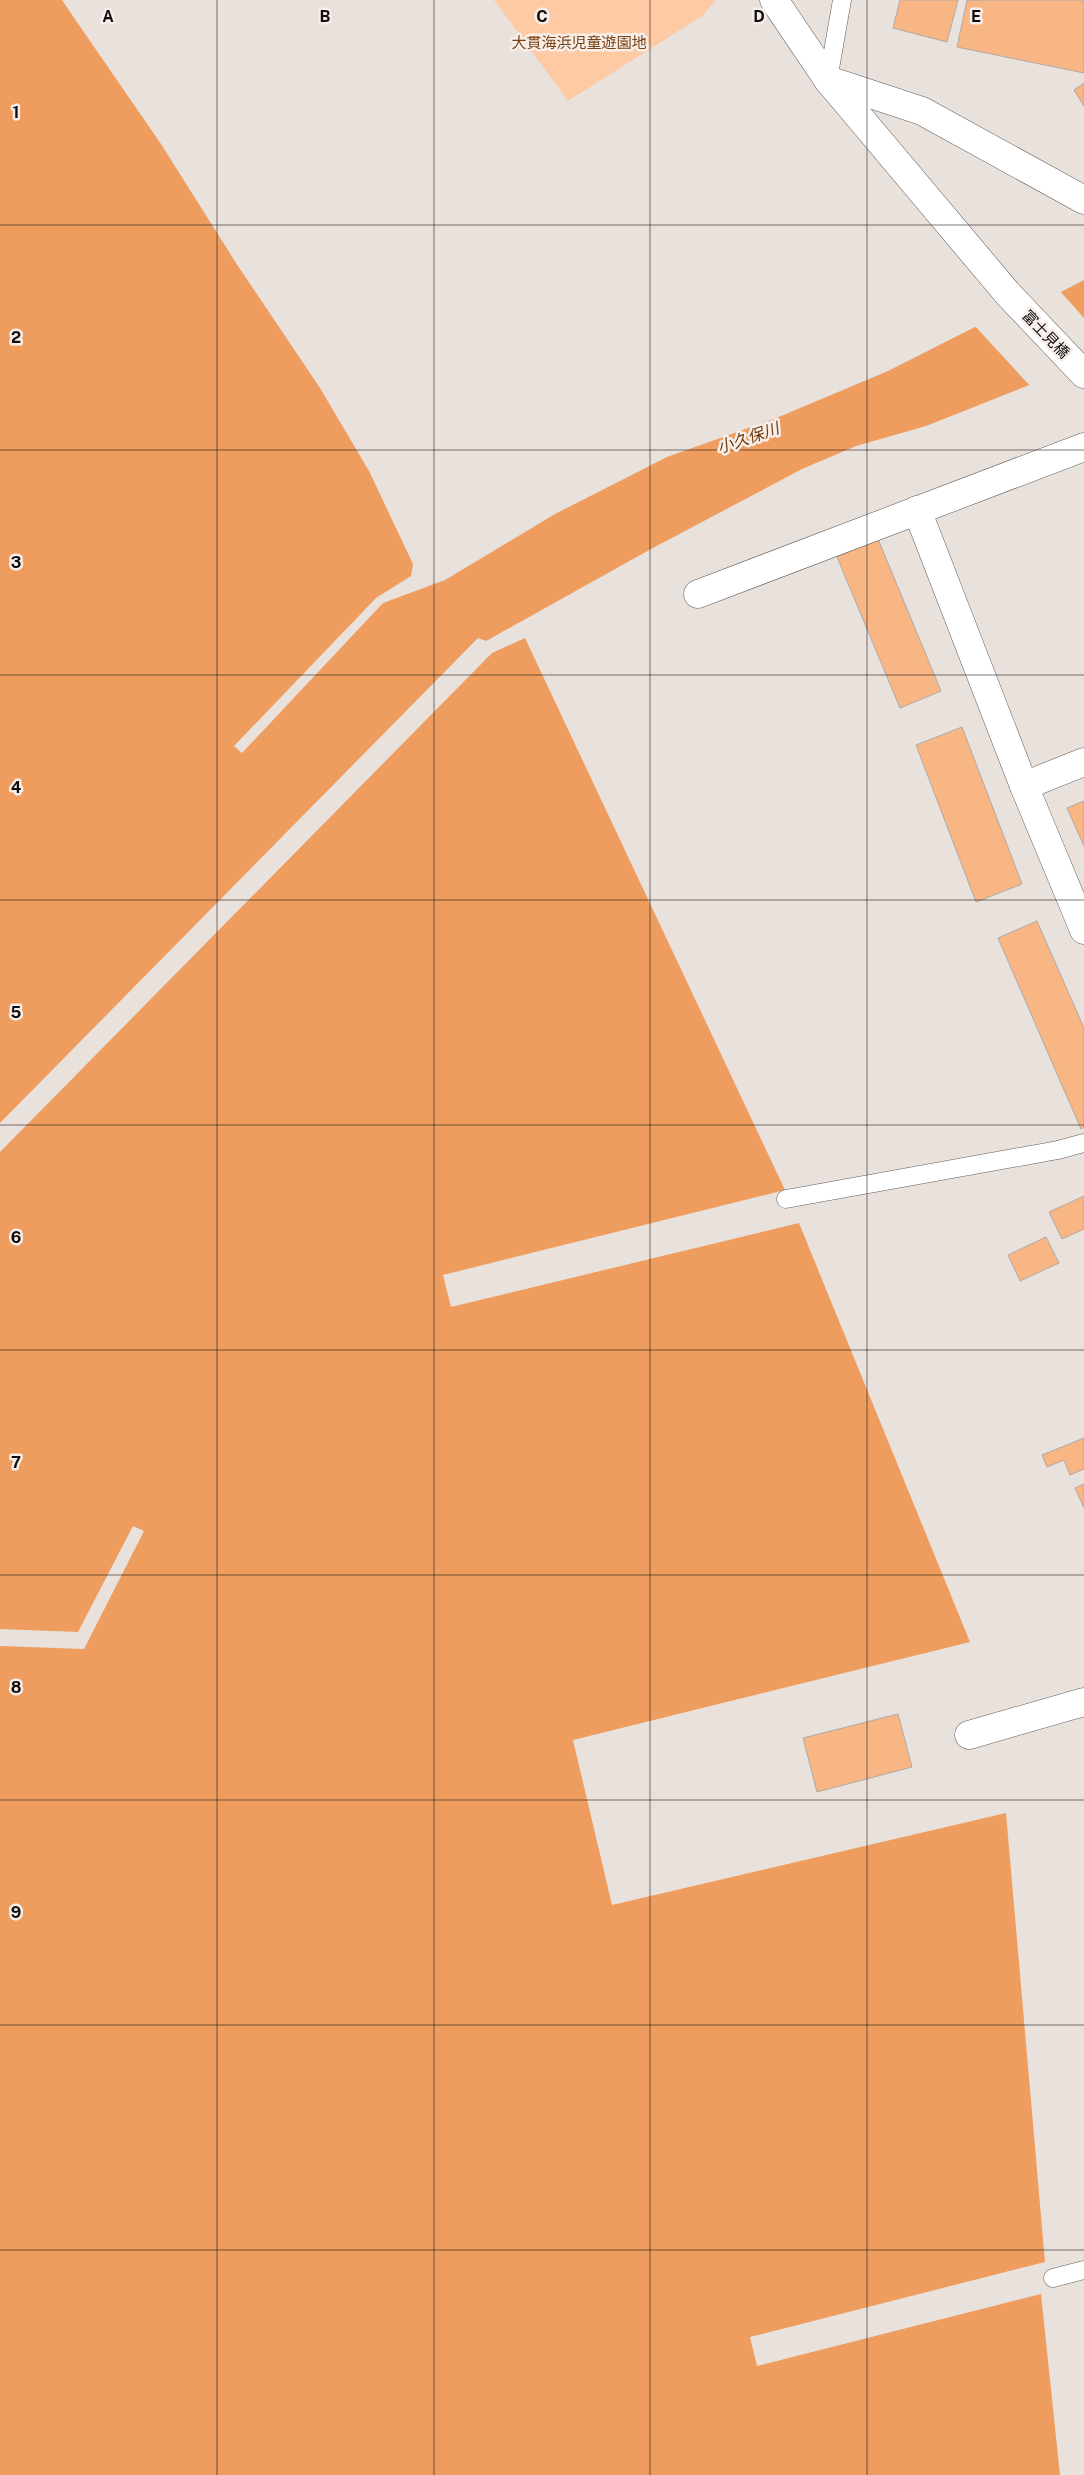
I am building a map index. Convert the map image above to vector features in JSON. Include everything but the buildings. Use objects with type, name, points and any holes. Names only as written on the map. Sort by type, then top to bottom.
[{"type":"street","name":"富士見橋","points":[[774,0],[828,80],[1008,294],[1084,374]]},
{"type":"street","points":[[828,80],[922,111],[1084,200]]},
{"type":"street","points":[[698,594],[1084,448]]},
{"type":"street","points":[[917,510],[1024,786],[1084,930]]},
{"type":"street","points":[[1024,786],[1084,762]]},
{"type":"street","points":[[969,1735],[1084,1702]]},
{"type":"lane","points":[[828,80],[842,0]]},
{"type":"lane","points":[[786,1199],[1058,1150],[1084,1143]]},
{"type":"lane","points":[[1053,2278],[1084,2270]]},
{"type":"green space","name":"大貫海浜児童遊園地","points":[[494,0],[716,0],[702,16],[568,101]]},
{"type":"water","name":"小久保川","points":[[0,0],[62,0],[161,144],[236,263],[320,388],[369,471],[413,564],[411,576],[376,598],[234,746],[242,753],[383,603],[445,580],[555,514],[667,457],[774,419],[888,371],[975,327],[1061,292],[1084,280],[1084,369],[1029,385],[926,426],[856,446],[802,469],[651,549],[486,641],[478,638],[0,1123]]},
{"type":"water","points":[[525,638],[785,1190],[443,1275],[451,1307],[799,1223],[970,1642],[573,1740],[612,1905],[1006,1813],[1045,2262],[750,2337],[757,2366],[1041,2294],[1060,2475],[0,2475],[0,1646],[84,1649],[144,1531],[133,1526],[78,1632],[0,1629],[0,1152],[492,653]]},
{"type":"pier","points":[[1059,290],[1084,318],[1084,372],[1031,387],[974,325]]}]
